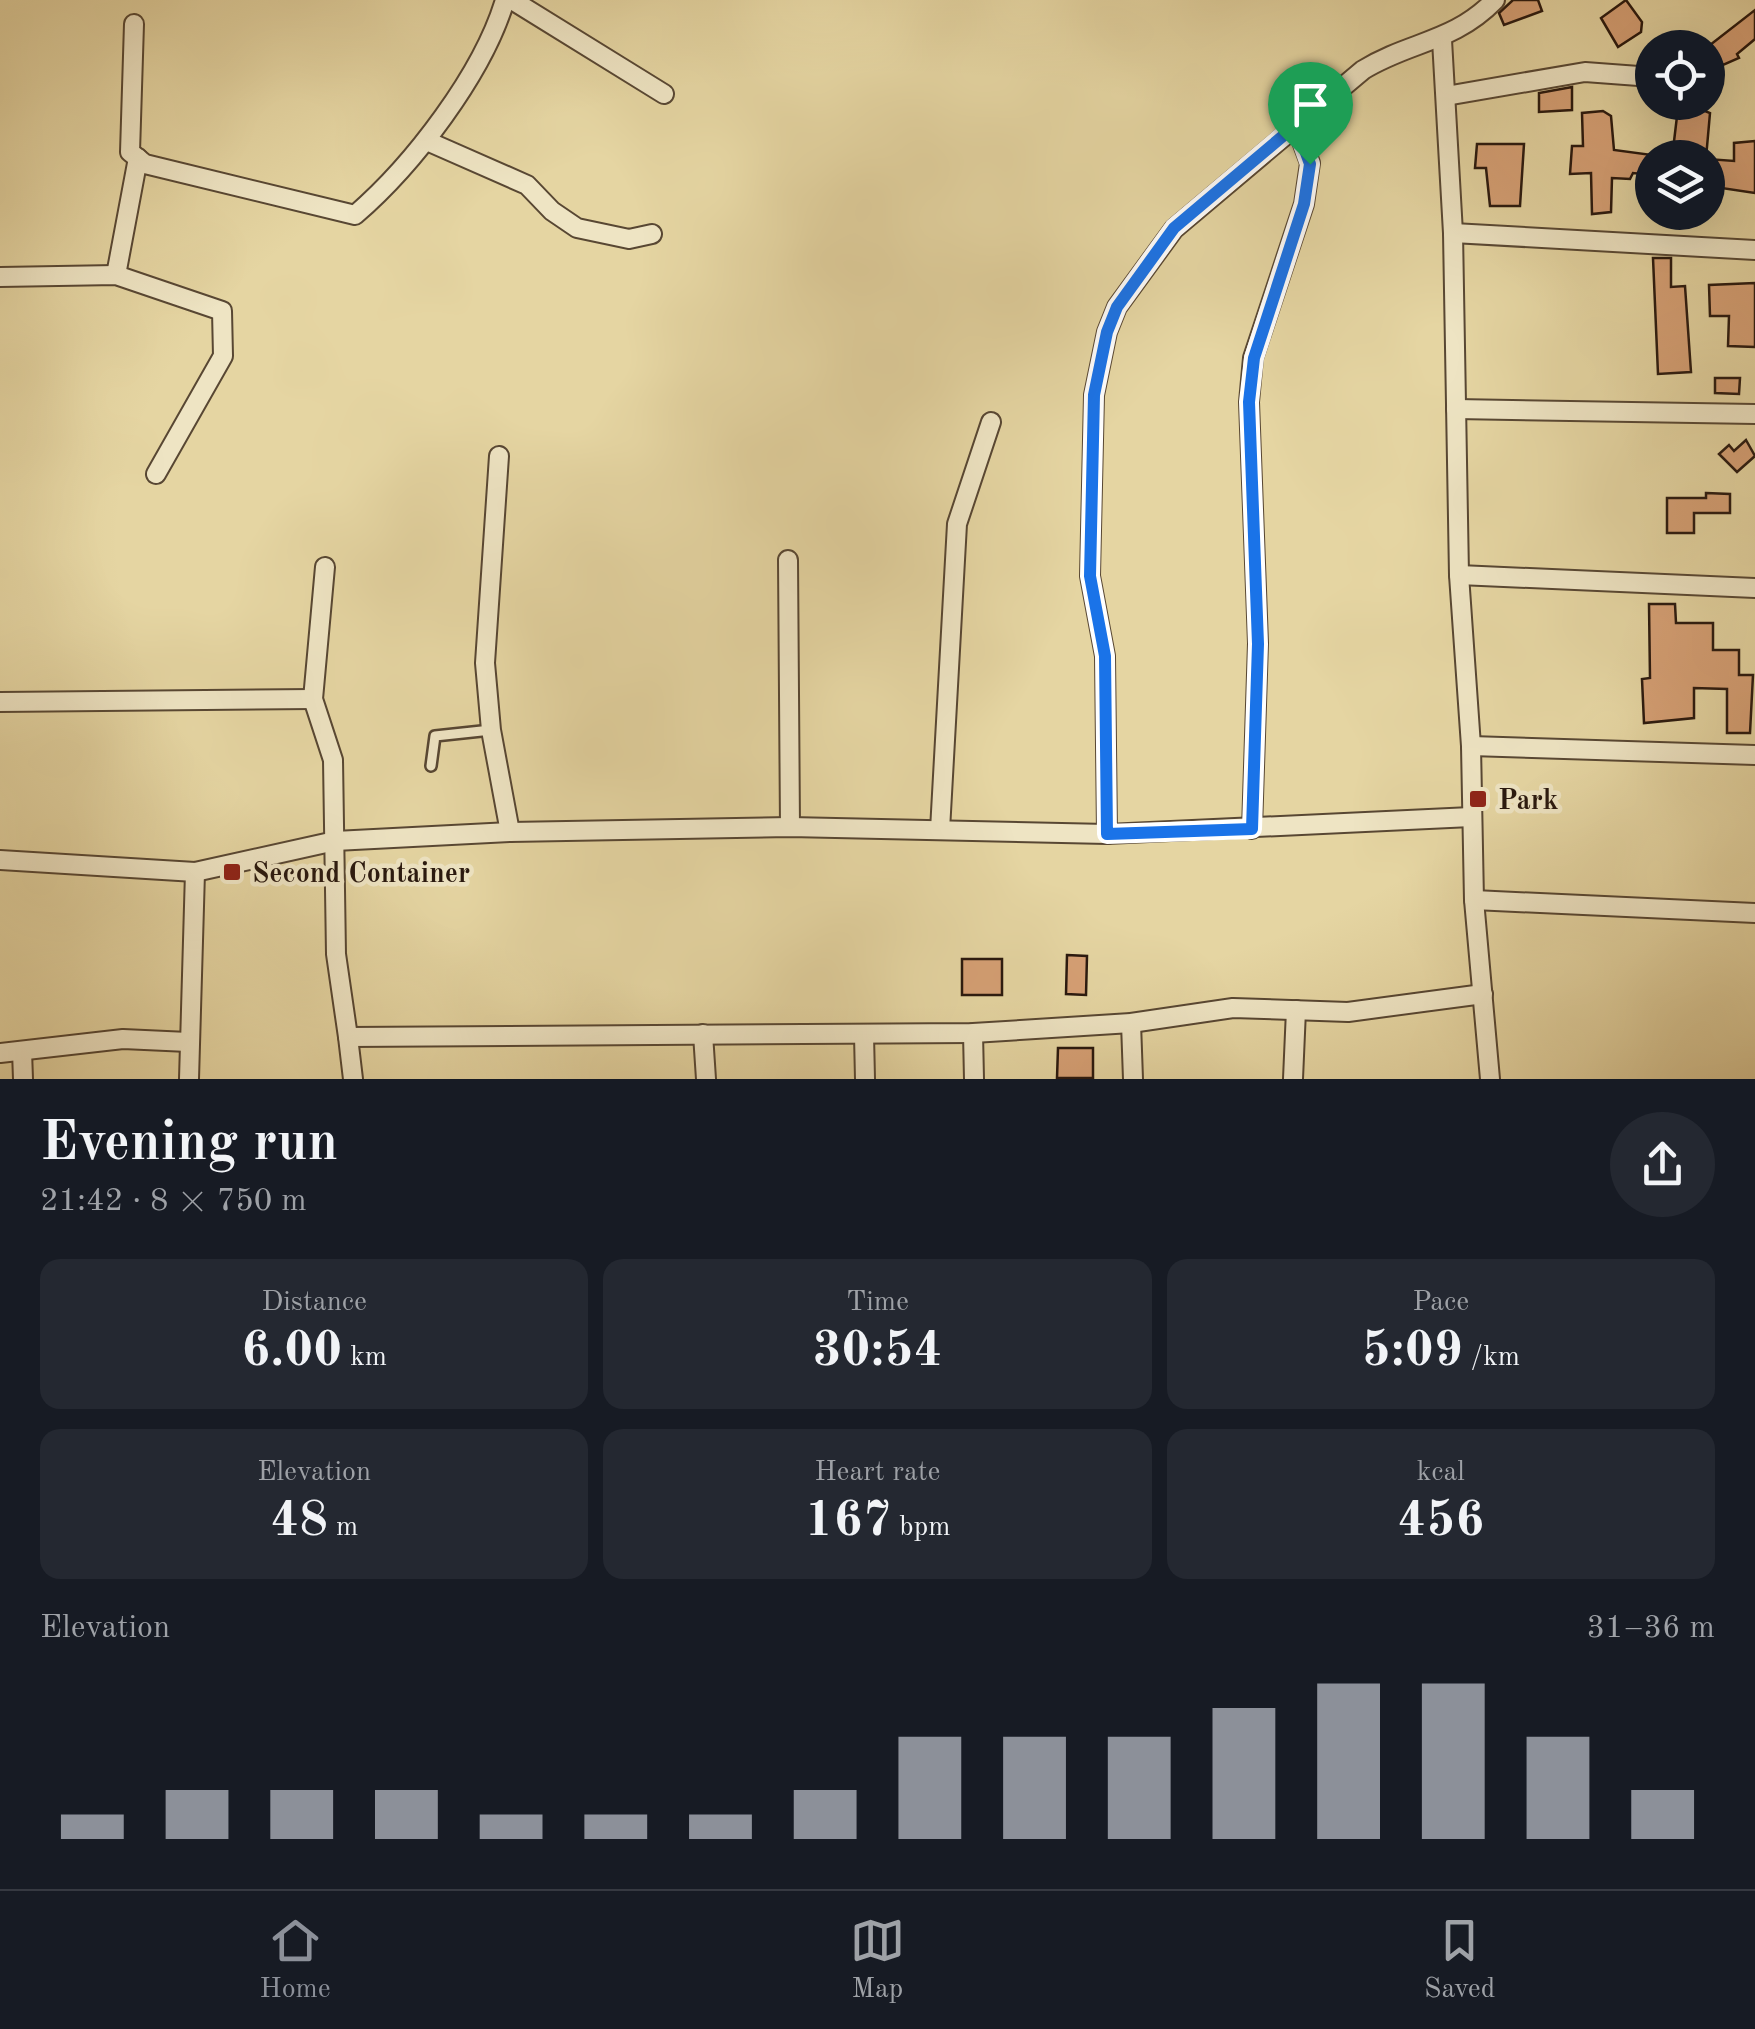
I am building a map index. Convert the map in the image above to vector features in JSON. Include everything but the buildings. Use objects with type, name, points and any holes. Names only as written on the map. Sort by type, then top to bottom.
[{"type":"street","points":[[134,24],[130,152],[144,164],[355,215],[394,182],[428,141],[508,0],[664,94]]},
{"type":"street","points":[[1107,834],[1105,656],[1090,576],[1094,395],[1107,332],[1117,307],[1174,228],[1296,125],[1384,57],[1442,40],[1495,0]]},
{"type":"street","points":[[1442,40],[1453,233],[1460,575],[1474,900],[1490,1079]]},
{"type":"street","points":[[1446,96],[1585,72],[1635,76]]},
{"type":"street","points":[[1252,829],[1258,659],[1249,402],[1254,358],[1304,204],[1310,164],[1296,125]]},
{"type":"street","points":[[428,141],[527,185],[552,212],[577,228],[629,239],[652,234]]},
{"type":"street","points":[[116,275],[138,158]]},
{"type":"street","points":[[1453,233],[1755,250]]},
{"type":"street","points":[[0,277],[116,275],[222,311],[224,356],[156,474]]},
{"type":"street","points":[[1456,409],[1755,414]]},
{"type":"street","points":[[940,830],[957,524],[990,422]]},
{"type":"street","points":[[499,456],[485,662],[510,832]]},
{"type":"street","points":[[788,560],[790,827]]},
{"type":"street","points":[[324,567],[313,699],[333,760],[336,954],[353,1079]]},
{"type":"street","points":[[1460,575],[1755,588]]},
{"type":"street","points":[[0,702],[313,699]]},
{"type":"street","points":[[1470,746],[1755,755]]},
{"type":"street","points":[[0,860],[195,872],[335,840],[510,832],[790,827],[1107,834],[1471,817]]},
{"type":"street","points":[[188,1079],[195,872]]},
{"type":"street","points":[[1474,900],[1755,913]]},
{"type":"street","points":[[348,1037],[973,1033],[1131,1023],[1232,1008],[1348,1012],[1484,994]]},
{"type":"street","points":[[1293,1079],[1296,1010]]},
{"type":"street","points":[[1131,1023],[1132,1079]]},
{"type":"street","points":[[973,1033],[974,1079]]},
{"type":"street","points":[[703,1034],[706,1079]]},
{"type":"street","points":[[864,1036],[865,1079]]},
{"type":"street","points":[[0,1053],[123,1039],[188,1042]]},
{"type":"street","points":[[22,1052],[23,1079]]},
{"type":"lane","points":[[431,766],[435,736],[492,730]]},
{"type":"place","name":"Park","points":[[1478,799]]},
{"type":"place","name":"Second Container","points":[[232,872]]},
{"type":"route","points":[[1296,125],[1310,164],[1304,204],[1254,358],[1249,402],[1258,644],[1252,829],[1107,834],[1105,656],[1090,576],[1094,395],[1107,332],[1117,307],[1174,228],[1296,125]]}]
